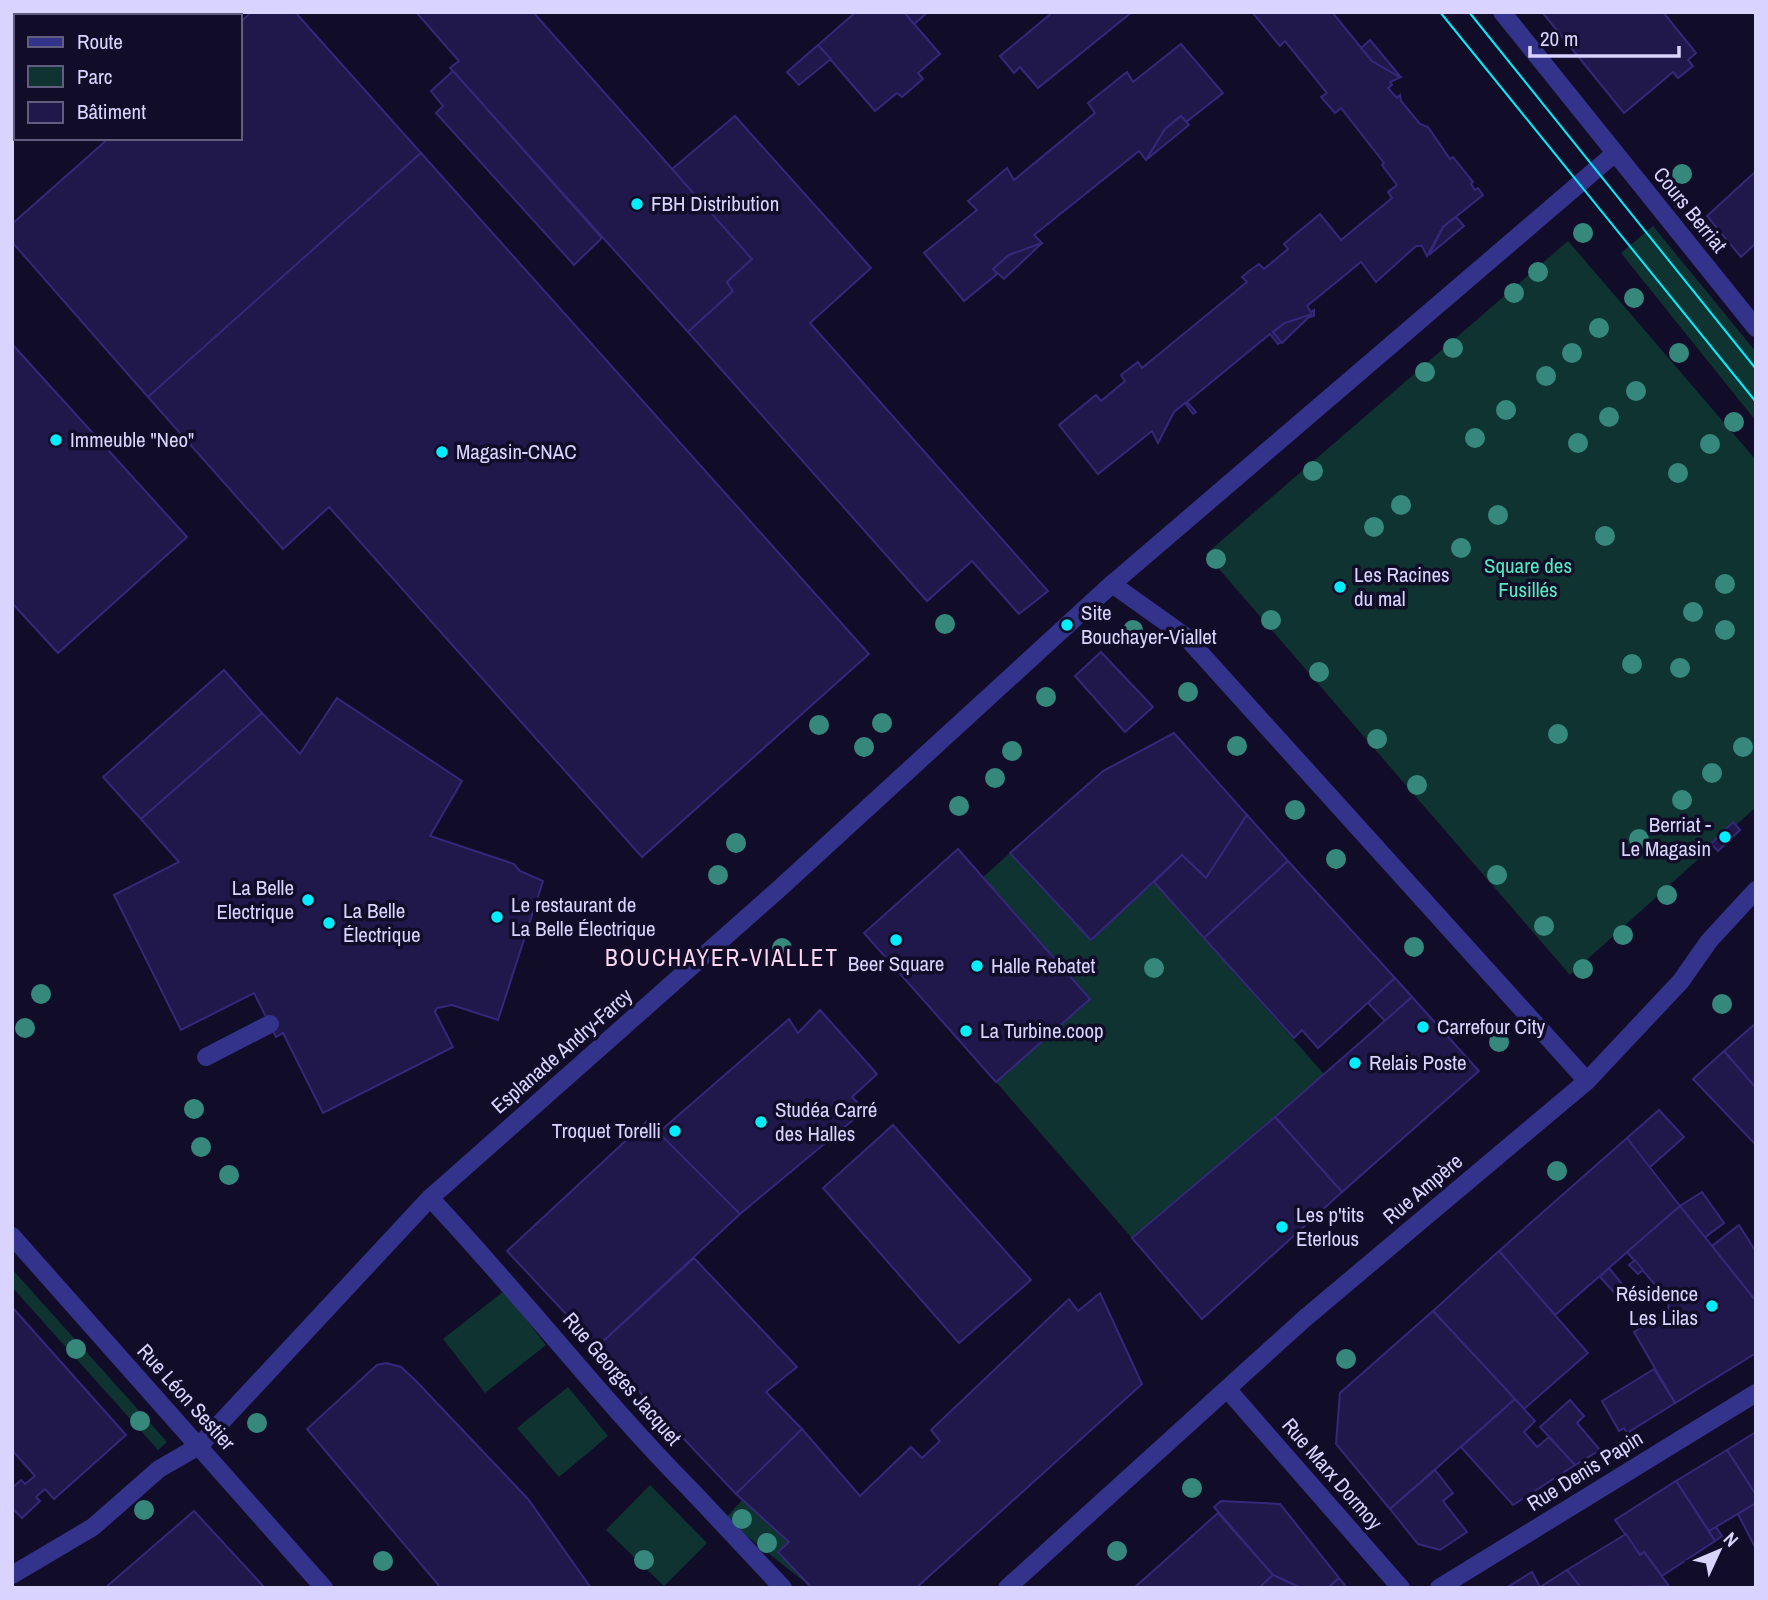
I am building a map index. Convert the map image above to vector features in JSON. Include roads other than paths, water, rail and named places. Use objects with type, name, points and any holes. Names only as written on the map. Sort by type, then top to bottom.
[{"type":"street","name":"Cours Berriat","points":[[1502,12],[1756,328]]},
{"type":"street","points":[[1587,1081],[1185,636],[1112,584],[1615,154]]},
{"type":"street","name":"Esplanade Andry-Farcy","points":[[12,1575],[93,1527],[159,1469],[199,1446],[430,1198],[779,889],[1112,584]]},
{"type":"street","name":"Rue Ampère","points":[[1007,1588],[1304,1320],[1587,1081],[1681,981],[1709,942],[1756,890]]},
{"type":"street","points":[[206,1057],[270,1024]]},
{"type":"street","name":"Rue Georges Jacquet","points":[[430,1198],[492,1262],[650,1448],[783,1588]]},
{"type":"street","name":"Rue Léon Sestier","points":[[12,1236],[324,1588]]},
{"type":"street","name":"Rue Marx Dormoy","points":[[1228,1390],[1401,1588]]},
{"type":"street","name":"Rue Denis Papin","points":[[1439,1588],[1756,1393]]},
{"type":"tram line","points":[[1440,12],[1756,402]]},
{"type":"tram line","points":[[1469,12],[1756,369]]},
{"type":"place","name":"FBH Distribution","points":[[637,204]]},
{"type":"place","name":"Immeuble \"Neo\"","points":[[56,440]]},
{"type":"place","name":"Magasin-CNAC","points":[[442,452]]},
{"type":"place","name":"Les Racines du mal","points":[[1340,587]]},
{"type":"place","name":"Site Bouchayer-Viallet","points":[[1067,625]]},
{"type":"place","name":"Berriat - Le Magasin","points":[[1725,837]]},
{"type":"place","name":"La Belle Electrique","points":[[308,900]]},
{"type":"place","name":"Le restaurant de La Belle Électrique","points":[[497,917]]},
{"type":"place","name":"La Belle Électrique","points":[[329,923]]},
{"type":"place","name":"Beer Square","points":[[896,940]]},
{"type":"place","name":"Halle Rebatet","points":[[977,966]]},
{"type":"place","name":"Carrefour City","points":[[1423,1027]]},
{"type":"place","name":"La Turbine.coop","points":[[966,1031]]},
{"type":"place","name":"Relais Poste","points":[[1355,1063]]},
{"type":"place","name":"Studéa Carré des Halles","points":[[761,1122]]},
{"type":"place","name":"Troquet Torelli","points":[[675,1131]]},
{"type":"place","name":"Les p'tits Eterlous","points":[[1282,1227]]},
{"type":"place","name":"Résidence Les Lilas","points":[[1712,1306]]},
{"type":"district","name":"BOUCHAYER-VIALLET","points":[[722,958]]},
{"type":"park label","name":"Square des Fusillés","points":[[1528,578]]}]
